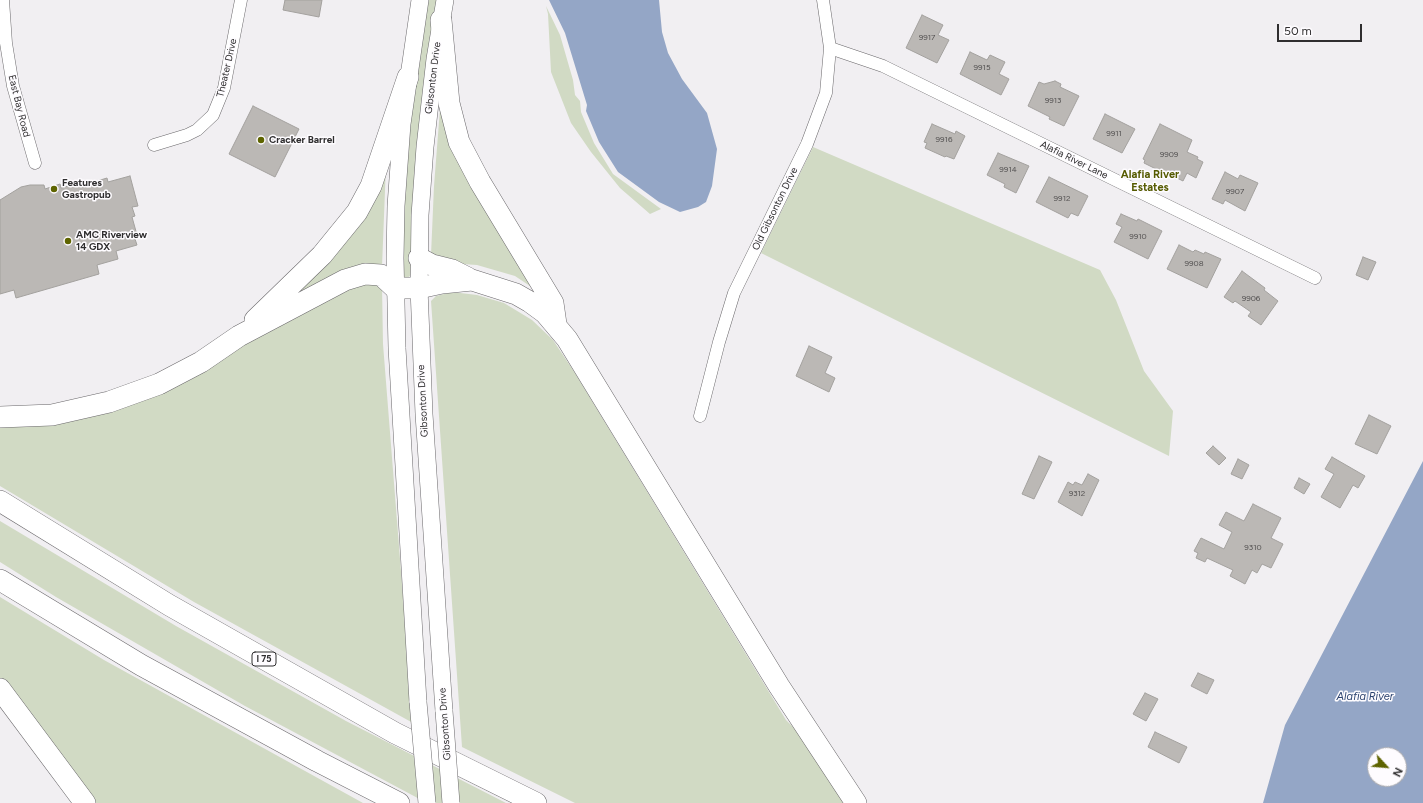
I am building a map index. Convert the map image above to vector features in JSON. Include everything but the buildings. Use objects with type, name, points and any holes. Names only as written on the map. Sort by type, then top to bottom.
[{"type":"highway","points":[[441,20],[450,103],[459,142],[480,182],[554,303],[556,324]]},
{"type":"highway","points":[[239,336],[322,254],[357,212],[371,186],[408,77]]},
{"type":"highway","points":[[420,258],[432,265],[457,272],[472,280],[516,294],[530,302],[556,324],[567,339],[779,686],[856,803]]},
{"type":"highway","points":[[0,417],[52,415],[109,402],[159,384],[201,362],[239,336],[345,280],[365,274],[381,275],[395,288],[419,288],[448,282],[472,280]]},
{"type":"highway","name":"I 75","points":[[0,501],[169,605],[388,729],[536,803]]},
{"type":"highway","points":[[0,580],[141,665],[317,761],[399,803]]},
{"type":"highway","points":[[0,689],[85,803]]},
{"type":"main road","points":[[420,0],[402,124],[396,206],[395,288],[397,355],[418,702],[427,803]]},
{"type":"main road","name":"Gibsonton Drive","points":[[445,0],[435,60],[425,147],[420,214],[419,288],[424,406],[451,803]]},
{"type":"street","name":"East Bay Road","points":[[3,0],[11,80],[35,163]]},
{"type":"street","name":"Theater Drive","points":[[154,144],[187,136],[197,130],[213,115],[224,88],[241,0]]},
{"type":"street","name":"Old Gibsonton Drive","points":[[700,416],[719,342],[734,293],[807,144],[826,93],[830,48],[823,0]]},
{"type":"street","name":"Alafia River Lane","points":[[830,48],[883,66],[1315,278]]},
{"type":"green space","points":[[427,0],[438,0],[411,275],[404,281],[402,280],[404,192],[412,109]]},
{"type":"green space","points":[[546,6],[560,35],[573,80],[575,95],[580,101],[581,112],[594,143],[613,174],[661,209],[650,214],[620,188],[591,152],[571,123],[551,72],[548,14]]},
{"type":"green space","points":[[440,109],[536,290],[515,276],[477,265],[448,263],[431,255],[434,186]]},
{"type":"green space","points":[[813,147],[1100,270],[1116,300],[1144,371],[1173,411],[1169,456],[761,253]]},
{"type":"green space","points":[[386,165],[382,267],[276,312]]},
{"type":"green space","points":[[357,282],[382,286],[383,344],[413,723],[194,602],[0,486],[0,421],[62,417]]},
{"type":"green space","points":[[452,292],[477,295],[504,303],[532,320],[553,340],[575,373],[786,720],[828,762],[853,803],[575,803],[462,747],[431,301],[436,296]]},
{"type":"green space","points":[[0,521],[176,626],[346,721],[506,803],[427,803],[245,706],[56,597],[0,562]]},
{"type":"green space","points":[[0,597],[104,660],[363,803],[91,803],[0,680]]},
{"type":"water","points":[[549,0],[659,0],[662,32],[668,53],[682,79],[707,113],[717,149],[712,186],[706,202],[698,207],[680,212],[659,202],[618,172],[599,142],[586,111],[587,105],[565,33]]},
{"type":"water","name":"Alafia River","points":[[1423,461],[1423,803],[1263,803],[1285,725]]},
{"type":"place","name":"Cracker Barrel","points":[[261,140]]},
{"type":"place","name":"Features Gastropub","points":[[54,189]]},
{"type":"place","name":"AMC Riverview 14 GDX","points":[[68,241]]},
{"type":"district","name":"Alafia River Estates","points":[[1150,181]]}]
